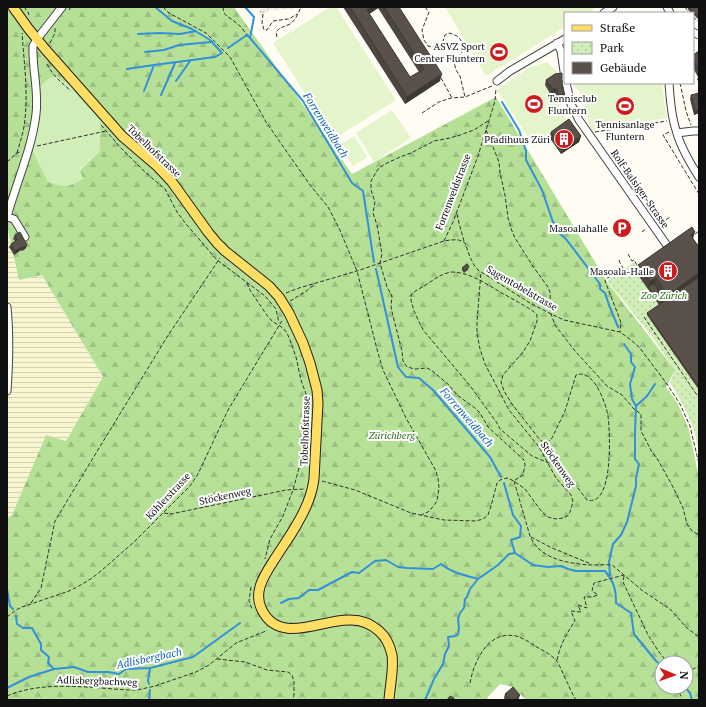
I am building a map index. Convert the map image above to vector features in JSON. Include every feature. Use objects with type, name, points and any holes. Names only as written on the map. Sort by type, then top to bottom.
[{"type":"main road","name":"Tobelhofstrasse","points":[[13,7],[37,39],[122,136],[157,166],[168,178],[217,243],[269,286],[279,297],[294,322],[310,363],[317,390],[318,403],[313,488],[306,508],[297,525],[265,574],[258,595],[260,608],[272,623],[287,628],[304,628],[341,620],[353,620],[368,623],[386,639],[392,652],[389,700]]},
{"type":"street","points":[[25,237],[14,219],[7,217],[34,128],[37,97],[33,50],[34,44],[64,10]]},
{"type":"street","points":[[497,82],[510,72],[564,40]]},
{"type":"street","points":[[557,43],[561,51],[564,71]]},
{"type":"street","name":"Rolf-Balsiger-Strasse","points":[[566,84],[571,104],[589,134],[666,244]]},
{"type":"street","points":[[668,84],[676,131],[686,155],[699,177]]},
{"type":"street","points":[[676,131],[696,131]]},
{"type":"street","points":[[7,308],[9,327],[9,361],[7,391]]},
{"type":"path","points":[[64,10],[71,7]]},
{"type":"path","points":[[163,7],[169,13],[206,33],[230,57],[266,122],[310,185],[328,207],[334,218],[357,271],[383,370],[406,418],[434,466],[438,479],[439,487],[436,501],[428,512],[421,515]]},
{"type":"path","points":[[222,7],[224,14],[234,21],[247,35]]},
{"type":"path","points":[[277,37],[276,32],[279,28],[291,23],[301,7]]},
{"type":"path","points":[[425,7],[429,12],[422,30],[424,40],[428,46],[439,47],[442,44],[445,35],[449,33],[458,36],[462,41],[462,52],[454,62],[456,70],[460,76],[465,98]]},
{"type":"path","points":[[263,14],[262,23],[264,30],[267,30],[273,21],[289,19],[298,14]]},
{"type":"path","points":[[49,45],[55,33],[56,24]]},
{"type":"path","points":[[7,162],[17,153],[25,121],[26,104],[22,32]]},
{"type":"path","points":[[45,60],[54,76],[76,95]]},
{"type":"path","points":[[438,74],[453,98]]},
{"type":"path","points":[[422,113],[439,102],[453,98],[465,98],[494,86],[497,82]]},
{"type":"path","name":"Forrenweidstrasse","points":[[279,297],[299,288],[357,271],[444,241],[450,231],[476,162],[495,101],[497,82]]},
{"type":"path","points":[[680,84],[688,120],[696,131]]},
{"type":"path","points":[[589,134],[592,132],[674,120]]},
{"type":"path","points":[[314,479],[355,490],[411,513],[444,520],[476,521],[483,519],[490,512],[498,482],[507,478],[514,480],[523,475],[526,465],[524,460],[488,427],[480,413],[475,408],[457,395],[431,370],[427,368],[415,370],[407,367],[403,361],[402,351],[392,312],[392,296],[387,288],[380,263],[382,254],[377,225],[373,213],[375,202],[371,190],[371,181],[378,169],[385,164],[434,141],[450,138],[474,130],[488,121]]},
{"type":"path","points":[[101,126],[138,165],[165,189],[177,212],[217,260],[265,296],[276,309],[279,324]]},
{"type":"path","points":[[486,130],[498,162],[508,218],[512,231],[534,268],[548,287],[550,292],[551,314],[559,330],[575,351],[607,386],[622,395],[634,409],[641,414],[642,433],[673,487],[687,524],[692,531],[699,535]]},
{"type":"path","points":[[28,148],[106,131]]},
{"type":"path","points":[[660,137],[676,131]]},
{"type":"path","points":[[663,135],[699,194]]},
{"type":"path","name":"Sagentobelstrasse","points":[[457,213],[465,243],[474,265],[481,272],[530,303],[551,314],[564,320],[620,332],[639,347],[680,404],[690,426],[699,464]]},
{"type":"path","points":[[666,220],[670,217]]},
{"type":"path","points":[[642,232],[648,228]]},
{"type":"path","points":[[691,237],[699,231]]},
{"type":"path","points":[[444,241],[458,240],[465,243]]},
{"type":"path","points":[[31,603],[41,588],[55,521],[168,337],[217,260],[225,251]]},
{"type":"path","points":[[628,254],[632,261],[634,260],[638,265]]},
{"type":"path","points":[[619,260],[623,268],[605,281],[619,317],[621,327],[620,332]]},
{"type":"path","points":[[457,272],[480,280],[533,311],[537,315],[537,321],[530,341],[523,352],[503,375],[501,382],[504,391],[512,404],[543,442],[550,441],[552,438],[565,411],[576,375],[582,374],[592,378],[603,400],[608,416],[610,459],[607,477],[602,493],[591,500],[586,500],[568,475],[556,466],[548,463],[532,456],[500,429],[471,387],[420,326],[410,297],[412,293],[442,274],[457,272]]},
{"type":"path","name":"Stöckenweg","points":[[481,272],[477,333],[484,364],[509,410],[539,447],[556,478],[571,495],[573,502],[572,509],[566,516],[556,519],[545,516],[525,489],[514,480]]},
{"type":"path","points":[[247,283],[266,314],[272,321],[279,324],[283,328],[290,340],[306,394],[305,446],[293,490],[283,516],[270,538],[264,563]]},
{"type":"path","points":[[290,301],[305,292],[314,284]]},
{"type":"path","points":[[644,317],[699,398]]},
{"type":"path","name":"Köhlerstrasse","points":[[7,617],[16,610],[31,603],[79,586],[92,578],[129,547],[190,486],[198,474],[228,410],[279,324]]},
{"type":"path","points":[[514,480],[530,536],[536,547],[551,557],[566,562],[581,565],[612,565],[643,591],[670,609],[687,628],[699,638]]},
{"type":"path","name":"Stöckenweg","points":[[163,513],[171,514],[286,490],[313,488]]},
{"type":"path","points":[[530,536],[552,548],[592,565]]},
{"type":"path","points":[[556,660],[564,638],[575,621],[571,611],[581,612],[578,605],[587,608],[584,597],[598,595],[592,591],[594,583],[624,575]]},
{"type":"path","points":[[624,575],[624,582],[648,635],[662,655]]},
{"type":"path","points":[[252,585],[250,589],[249,601],[254,611]]},
{"type":"path","name":"Adlisbergbachweg","points":[[7,696],[26,689],[49,686],[137,690],[155,686],[196,672],[216,659],[236,643],[268,629]]},
{"type":"path","points":[[470,683],[473,670],[489,643],[502,636],[513,636],[522,638],[556,660],[576,700]]},
{"type":"path","points":[[216,659],[248,662],[268,670],[288,672],[292,675],[294,682],[293,700]]},
{"type":"shaded area","points":[[265,7],[296,7],[292,9],[269,10],[261,15],[259,10]]},
{"type":"shaded area","points":[[7,230],[19,280],[42,275],[103,377],[66,441],[46,435],[12,515],[7,518]]},
{"type":"green space","name":"Zürichberg","points":[[7,7],[234,7],[352,174],[496,97],[607,282],[675,370],[666,387],[678,404],[689,430],[699,473],[699,700],[526,700],[513,687],[500,684],[487,700],[7,700],[7,518],[12,515],[46,435],[66,441],[103,377],[42,275],[19,280],[8,230]],"holes":[[[57,76],[64,83],[67,81],[75,90],[74,92],[103,124],[100,127],[100,151],[80,170],[83,179],[66,186],[48,182],[28,142],[34,103],[34,93],[48,79]]]},
{"type":"green space","points":[[330,7],[336,7],[396,100],[334,139],[273,43]]},
{"type":"green space","name":"ASVZ Sport Center Fluntern","points":[[445,7],[596,7],[589,12],[564,12],[564,28],[486,76]]},
{"type":"green space","name":"Tennisclub Fluntern","points":[[547,62],[561,76],[564,102],[558,107],[568,122],[534,146],[497,90],[530,67]]},
{"type":"green space","points":[[57,76],[64,83],[67,81],[75,90],[74,92],[103,124],[100,127],[100,151],[80,169],[83,179],[66,186],[48,183],[28,142],[34,103],[34,93],[48,79]]},
{"type":"green space","name":"Tennisanlage Fluntern","points":[[573,84],[662,84],[667,118],[591,130],[582,95]]},
{"type":"green space","points":[[392,110],[411,138],[374,162],[356,133]]},
{"type":"green space","points":[[354,136],[367,157],[353,166],[339,145]]},
{"type":"green space","name":"Zoo Zürich","points":[[699,242],[699,451],[689,417],[670,383],[675,370],[651,335],[607,281],[634,262],[639,269]]},
{"type":"building","points":[[350,7],[372,7],[367,10],[410,77],[424,69],[384,7],[399,7],[442,74],[407,97]]},
{"type":"building","points":[[689,7],[699,7],[698,17],[694,12]]},
{"type":"building","points":[[699,51],[699,70],[694,62],[694,54]]},
{"type":"building","points":[[562,73],[562,88],[563,87],[564,95],[558,95],[557,89],[553,89],[546,80],[555,74]]},
{"type":"building","points":[[699,93],[699,110],[695,111],[691,95]]},
{"type":"building","name":"Pfadihuus Züri","points":[[569,119],[581,136],[563,149],[551,132]]},
{"type":"building","name":"Masoala-Halle","points":[[692,227],[695,232],[690,235],[699,247],[699,273],[662,299],[657,292],[663,288],[656,278],[650,282],[638,265]]},
{"type":"building","points":[[20,232],[27,245],[15,251],[11,244],[17,240],[15,235]]},
{"type":"building","points":[[467,264],[469,267],[465,271],[462,268]]},
{"type":"building","points":[[699,277],[699,387],[647,313]]},
{"type":"building","points":[[654,283],[659,291],[655,297],[648,287]]},
{"type":"building","points":[[513,687],[520,695],[514,700],[510,700],[505,694]]},
{"type":"building","points":[[450,696],[454,698],[453,700],[447,700]]},
{"type":"waterway","points":[[127,69],[215,57],[222,53],[210,40],[192,29],[172,21],[155,7]]},
{"type":"waterway","name":"Forrenweidbach","points":[[245,7],[254,17],[250,38],[303,101],[352,183],[363,191],[374,262]]},
{"type":"waterway","points":[[138,34],[180,34],[196,31]]},
{"type":"waterway","points":[[228,48],[247,35],[250,38]]},
{"type":"waterway","points":[[145,52],[164,50],[179,45],[211,42]]},
{"type":"waterway","points":[[176,81],[190,61]]},
{"type":"waterway","points":[[161,95],[175,63]]},
{"type":"waterway","points":[[144,91],[154,65]]},
{"type":"waterway","points":[[502,102],[519,130],[526,151],[526,160],[542,190],[554,225],[600,284],[600,289],[605,293],[618,327]]},
{"type":"waterway","name":"Forrenweidbach","points":[[376,269],[398,367],[406,377],[419,378],[433,390],[490,457],[501,477]]},
{"type":"waterway","points":[[610,575],[609,562],[613,544],[621,535],[627,522],[636,486],[639,464],[635,459],[636,406],[632,399],[630,384],[635,367],[631,362],[631,354],[624,344]]},
{"type":"waterway","points":[[636,406],[647,396],[655,384]]},
{"type":"waterway","name":"Forrenweidbach","points":[[504,483],[513,515],[521,526],[520,537],[511,540],[515,553]]},
{"type":"waterway","points":[[425,700],[434,679],[443,664],[445,654],[449,646],[448,637],[458,634],[458,619],[464,608],[465,599],[470,589],[478,579],[498,565],[509,554],[515,553],[533,565],[548,567],[561,566],[576,571],[605,571],[614,586],[616,603],[631,613],[634,634],[654,659]]},
{"type":"waterway","name":"Adlisbergbach","points":[[281,603],[289,599],[299,598],[309,590],[318,590],[352,572],[359,573],[375,561],[386,560],[398,567],[407,568],[433,569],[441,564],[454,572],[478,579]]},
{"type":"waterway","points":[[7,589],[10,606],[13,609]]},
{"type":"waterway","points":[[16,616],[17,624],[23,628],[32,628],[41,644],[41,650],[49,657],[48,663],[54,669]]},
{"type":"waterway","name":"Adlisbergbach","points":[[7,688],[29,677],[54,669],[74,667],[88,672],[108,672],[119,674],[126,669],[150,668],[193,657],[240,623]]},
{"type":"waterway","points":[[149,684],[150,668]]},
{"type":"waterway","points":[[149,700],[150,690]]},
{"type":"waterway","points":[[691,695],[692,700]]},
{"type":"place","name":"ASVZ Sport Center Fluntern","points":[[499,52]]},
{"type":"place","name":"Tennisclub Fluntern","points":[[534,104]]},
{"type":"place","name":"Tennisanlage Fluntern","points":[[625,106]]},
{"type":"place","name":"Pfadihuus Züri","points":[[564,139]]},
{"type":"place","name":"Masoalahalle","points":[[622,228]]},
{"type":"place","name":"Masoala-Halle","points":[[668,271]]}]
